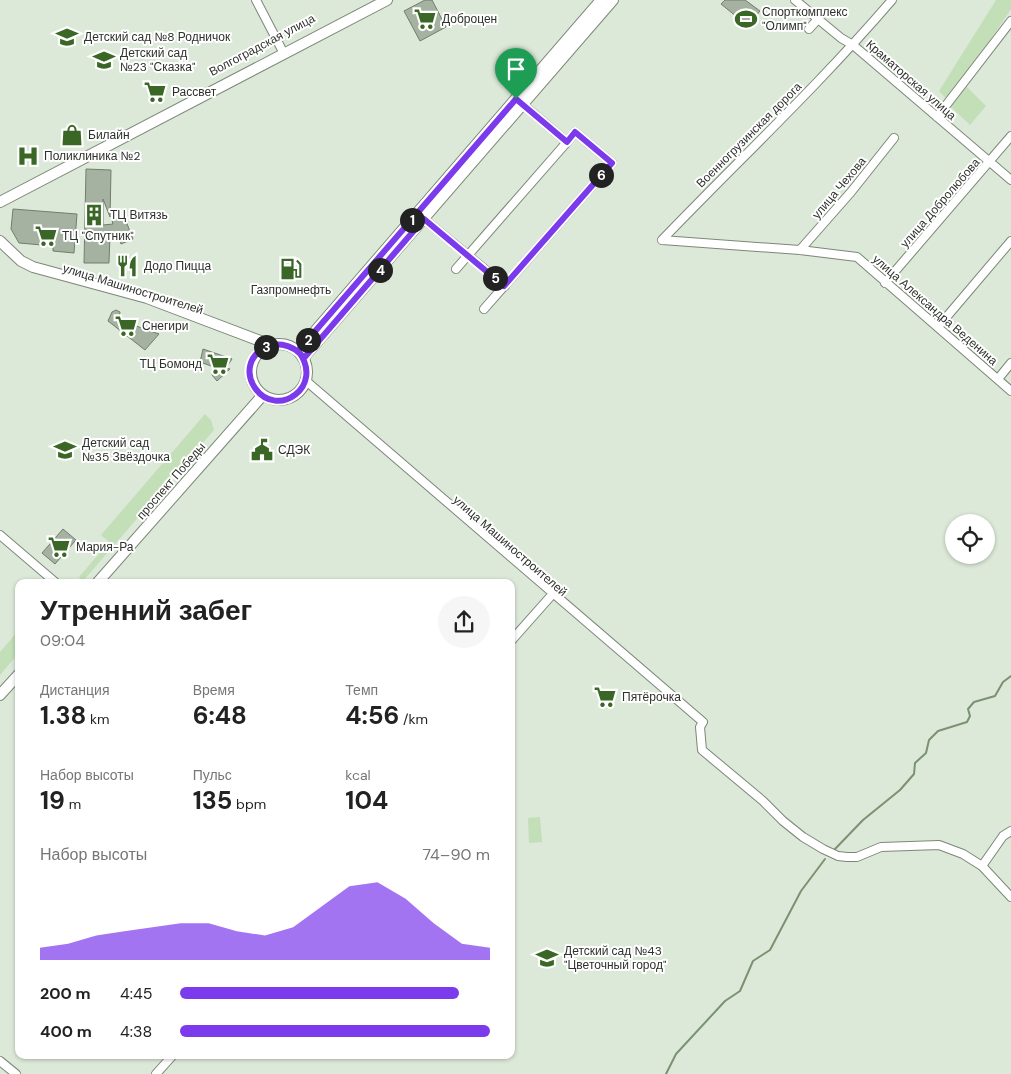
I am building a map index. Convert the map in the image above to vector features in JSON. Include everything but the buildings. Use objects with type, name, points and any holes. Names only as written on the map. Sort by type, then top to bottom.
[{"type":"main road","name":"Волгоградская улица","points":[[0,195],[375,0]]},
{"type":"main road","points":[[0,202],[387,0]]},
{"type":"main road","points":[[301,354],[424,219],[601,0]]},
{"type":"main road","points":[[301,354],[519,102],[613,0]]},
{"type":"main road","points":[[0,241],[22,261],[33,267],[147,298],[266,347],[281,344],[290,346],[301,354],[307,366],[305,383],[293,397],[278,401],[264,397],[251,381],[251,363],[266,347]]},
{"type":"main road","name":"улица Машиностроителей","points":[[0,249],[31,271],[145,304],[266,347]]},
{"type":"main road","points":[[110,579],[264,397]]},
{"type":"main road","name":"проспект Победы","points":[[101,579],[264,397]]},
{"type":"main road","points":[[0,695],[15,678]]},
{"type":"main road","points":[[0,703],[15,686]]},
{"type":"street","points":[[256,0],[279,51]]},
{"type":"street","name":"Краматорская улица","points":[[795,0],[841,38],[853,45],[1011,180]]},
{"type":"street","name":"Военногрузинская дорога","points":[[662,240],[853,45],[892,0]]},
{"type":"street","points":[[808,29],[818,19]]},
{"type":"street","points":[[937,117],[1011,21]]},
{"type":"street","points":[[519,102],[567,142]]},
{"type":"street","points":[[456,269],[575,132],[612,163],[484,309]]},
{"type":"street","name":"улица Добролюбова","points":[[885,283],[1011,136]]},
{"type":"street","name":"улица Чехова","points":[[800,250],[862,179],[894,138]]},
{"type":"street","points":[[424,219],[504,286]]},
{"type":"street","name":"улица Александра Веденина","points":[[662,240],[800,250],[857,257],[1011,391]]},
{"type":"street","points":[[938,327],[1011,240]]},
{"type":"street","points":[[998,379],[1011,363]]},
{"type":"street","points":[[305,383],[703,722],[700,727],[702,750],[803,837],[838,856],[848,857],[857,857],[881,847],[939,845],[963,854],[982,866],[1011,897]]},
{"type":"street","name":"улица Машиностроителей","points":[[305,383],[700,727]]},
{"type":"street","points":[[0,535],[51,579]]},
{"type":"street","points":[[515,636],[550,597]]},
{"type":"street","points":[[982,866],[1003,836],[1011,831]]},
{"type":"street","points":[[156,1074],[169,1059]]},
{"type":"street","points":[[0,1061],[16,1074]]},
{"type":"green space","points":[[996,0],[1011,0],[1011,9],[949,102],[939,91]]},
{"type":"green space","points":[[966,86],[986,106],[970,125],[950,106]]},
{"type":"green space","points":[[205,414],[211,420],[214,430],[85,579],[81,579],[79,577],[109,542],[101,535]]},
{"type":"green space","points":[[15,635],[15,658],[0,675],[0,652]]},
{"type":"green space","points":[[540,817],[542,842],[529,843],[528,818]]},
{"type":"waterway","points":[[835,849],[863,820],[900,790],[914,774],[915,763],[926,753],[929,740],[938,731],[967,722],[970,716],[968,709],[974,702],[995,696],[1003,682],[1011,676]]},
{"type":"waterway","points":[[666,1074],[676,1054],[725,1001],[740,991],[753,961],[770,950],[801,891],[825,859]]},
{"type":"place","name":"Доброцен","points":[[425,19]]},
{"type":"place","name":"Спорткомплекс \"Олимп\"","points":[[746,19]]},
{"type":"place","name":"Детский сад №8 Родничок","points":[[67,37]]},
{"type":"place","name":"Детский сад №23 \"Сказка\"","points":[[104,60]]},
{"type":"place","name":"Рассвет","points":[[155,92]]},
{"type":"place","name":"Билайн","points":[[72,135]]},
{"type":"place","name":"Поликлиника №2","points":[[28,156]]},
{"type":"place","name":"ТЦ Витязь","points":[[94,215]]},
{"type":"place","name":"ТЦ \"Спутник\"","points":[[46,236]]},
{"type":"place","name":"Додо Пицца","points":[[127,266]]},
{"type":"place","name":"Газпромнефть","points":[[291,269]]},
{"type":"place","name":"Снегири","points":[[126,326]]},
{"type":"place","name":"ТЦ Бомонд","points":[[218,364]]},
{"type":"place","name":"Детский сад №35 Звёздочка","points":[[65,450]]},
{"type":"place","name":"СДЭК","points":[[262,450]]},
{"type":"place","name":"Мария-Ра","points":[[59,547]]},
{"type":"place","name":"Пятёрочка","points":[[605,697]]},
{"type":"place","name":"Детский сад №43 \"Цветочный город\"","points":[[547,958]]},
{"type":"route","points":[[516,99],[298,351],[304,358],[307,366],[307,374],[300,392],[286,400],[278,401],[262,396],[251,381],[251,363],[256,355],[271,344],[281,344],[290,346],[304,358],[424,219],[504,286],[612,163],[575,132],[567,142],[516,99]]}]
